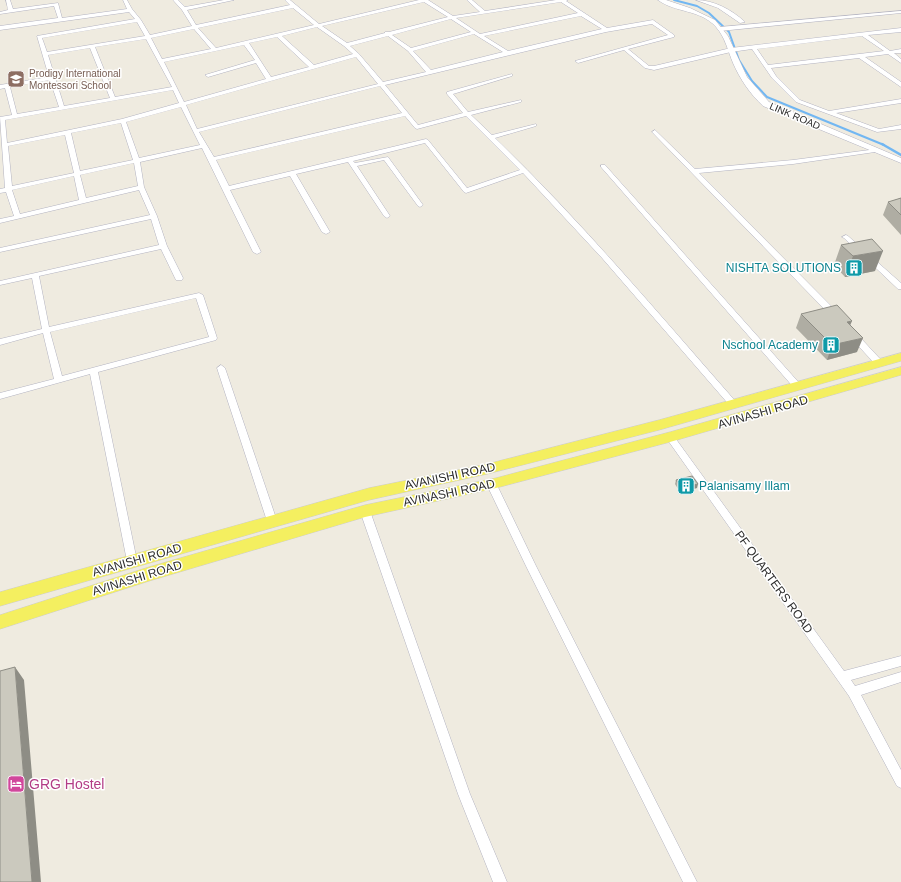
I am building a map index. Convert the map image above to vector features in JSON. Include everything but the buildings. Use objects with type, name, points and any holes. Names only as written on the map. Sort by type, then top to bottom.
[{"type":"main road","name":"AVANISHI ROAD","points":[[0,599],[369,494],[487,469],[734,405],[901,357]]},
{"type":"main road","name":"AVINASHI ROAD","points":[[0,622],[96,591],[365,511],[492,483],[670,437],[901,372]]},
{"type":"main road","points":[[92,572],[96,591]]},
{"type":"street","points":[[8,0],[11,11]]},
{"type":"street","points":[[125,0],[130,10],[139,20],[161,61],[184,105],[195,131],[212,159],[257,252]]},
{"type":"street","points":[[175,0],[184,9],[196,27],[216,50]]},
{"type":"street","points":[[184,9],[232,0]]},
{"type":"street","points":[[287,0],[357,55],[422,134],[466,191],[524,171]]},
{"type":"street","points":[[161,61],[216,50],[425,0],[507,52]]},
{"type":"street","points":[[469,0],[485,13]]},
{"type":"street","points":[[346,45],[387,33],[454,17],[564,0],[606,30]]},
{"type":"street","name":"LINK ROAD","points":[[662,0],[705,16],[724,29],[733,50],[738,69],[757,97],[766,104],[901,161]]},
{"type":"street","points":[[698,0],[720,7],[742,22]]},
{"type":"street","points":[[0,13],[56,4],[60,18]]},
{"type":"street","points":[[45,54],[148,37],[294,6]]},
{"type":"street","points":[[36,30],[60,18],[130,10]]},
{"type":"street","points":[[724,29],[901,12]]},
{"type":"street","points":[[410,50],[478,33],[582,14]]},
{"type":"street","points":[[0,28],[36,30],[139,20]]},
{"type":"street","points":[[195,131],[507,52],[606,30],[654,22],[672,36],[578,61]]},
{"type":"street","points":[[36,30],[62,107]]},
{"type":"street","points":[[625,49],[647,67],[654,68],[733,50],[901,30]]},
{"type":"street","points":[[387,33],[410,50],[429,72]]},
{"type":"street","points":[[862,34],[901,61]]},
{"type":"street","points":[[278,35],[314,68]]},
{"type":"street","points":[[246,43],[270,80]]},
{"type":"street","points":[[92,47],[113,98]]},
{"type":"street","points":[[753,47],[774,77],[798,101],[879,131],[901,127]]},
{"type":"street","points":[[767,67],[901,51]]},
{"type":"street","points":[[5,145],[123,121],[357,55]]},
{"type":"street","points":[[859,56],[901,84]]},
{"type":"street","points":[[208,75],[258,61]]},
{"type":"street","points":[[510,76],[449,93],[467,114],[524,171],[619,272],[734,405]]},
{"type":"street","points":[[0,87],[52,78]]},
{"type":"street","points":[[7,86],[15,117]]},
{"type":"street","points":[[18,217],[9,190],[3,158],[5,145],[1,119],[175,88]]},
{"type":"street","points":[[351,162],[422,134],[467,114],[518,101]]},
{"type":"street","points":[[829,112],[901,101]]},
{"type":"street","points":[[212,159],[405,114]]},
{"type":"street","points":[[123,121],[137,161],[141,187],[154,216],[163,246],[179,278]]},
{"type":"street","points":[[491,137],[534,125]]},
{"type":"street","points":[[68,132],[83,202]]},
{"type":"street","points":[[655,132],[695,171],[879,363]]},
{"type":"street","points":[[0,192],[203,146]]},
{"type":"street","points":[[695,171],[793,162],[875,150]]},
{"type":"street","points":[[226,189],[292,173],[351,162],[386,158],[420,205]]},
{"type":"street","points":[[351,162],[386,216]]},
{"type":"street","points":[[603,166],[798,387]]},
{"type":"street","points":[[292,173],[326,232]]},
{"type":"street","points":[[0,221],[141,187]]},
{"type":"street","points":[[0,250],[154,216]]},
{"type":"street","points":[[846,237],[901,288]]},
{"type":"street","points":[[0,282],[35,276],[163,246]]},
{"type":"street","points":[[35,276],[58,379]]},
{"type":"street","points":[[0,342],[199,295],[213,338],[0,396]]},
{"type":"street","points":[[220,368],[272,521]]},
{"type":"street","points":[[93,370],[132,561]]},
{"type":"street","name":"PF QUARTERS ROAD","points":[[670,437],[853,692],[901,782]]},
{"type":"street","points":[[492,483],[531,566],[690,882]]},
{"type":"street","points":[[365,511],[464,794],[500,882]]},
{"type":"street","points":[[842,677],[901,661]]},
{"type":"street","points":[[853,692],[901,677]]},
{"type":"waterway","points":[[674,0],[697,6],[709,13],[729,32],[739,60],[752,81],[767,97],[883,145]]},
{"type":"waterway","points":[[883,145],[901,155]]},
{"type":"place","name":"Prodigy International Montessori School","points":[[16,79]]},
{"type":"place","name":"NISHTA SOLUTIONS","points":[[854,268]]},
{"type":"place","name":"Nschool Academy","points":[[831,345]]},
{"type":"place","name":"Palanisamy Illam","points":[[686,486]]},
{"type":"place","name":"GRG Hostel","points":[[16,784]]}]
